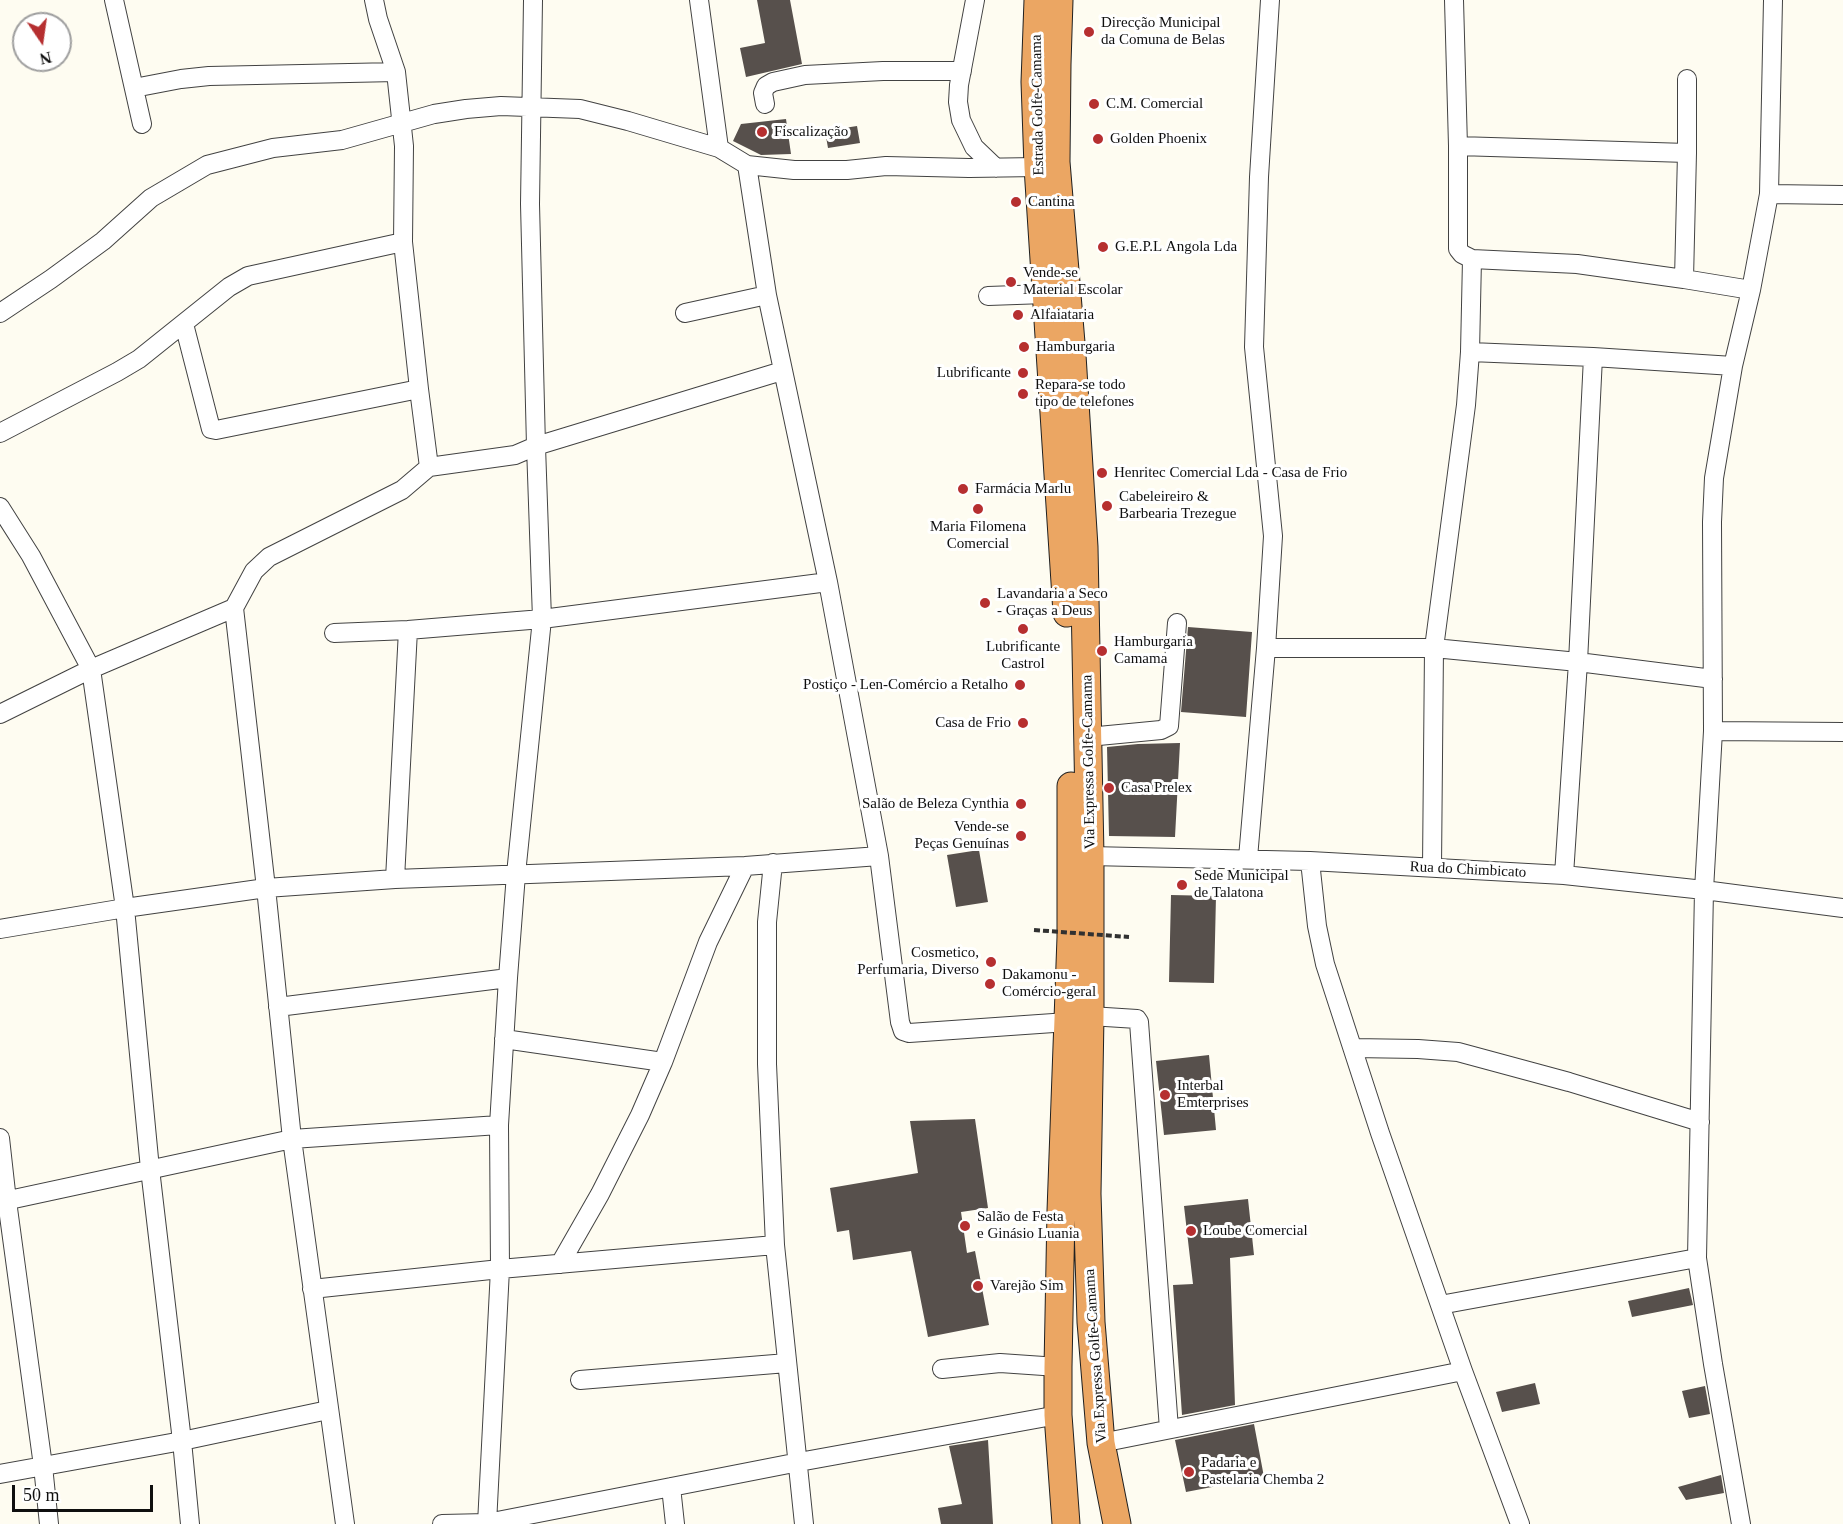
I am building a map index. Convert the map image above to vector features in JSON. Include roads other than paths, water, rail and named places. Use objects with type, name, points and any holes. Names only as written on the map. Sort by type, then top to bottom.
[{"type":"highway","name":"Estrada Golfe-Camama","points":[[1038,0],[1035,82],[1038,167],[1067,588],[1071,784]]},
{"type":"highway","name":"Via Expressa Golfe-Camama","points":[[1059,0],[1056,162],[1072,354],[1084,547],[1090,856],[1058,1367],[1058,1415],[1066,1524]]},
{"type":"highway","name":"Via Expressa Golfe-Camama","points":[[1071,784],[1071,937],[1079,1019],[1091,1322],[1101,1443],[1117,1524]]},
{"type":"street","points":[[114,0],[142,124]]},
{"type":"street","points":[[374,0],[396,72],[404,146],[403,242],[418,389],[429,467]]},
{"type":"street","points":[[487,1524],[500,1269],[499,1125],[504,1039],[516,874],[542,619],[530,204],[533,0]]},
{"type":"street","points":[[699,0],[719,148]]},
{"type":"street","points":[[975,0],[958,102],[961,120],[974,147],[996,168]]},
{"type":"street","points":[[1248,858],[1273,536],[1254,347],[1259,177],[1270,0]]},
{"type":"street","points":[[1454,0],[1458,249],[1462,254],[1472,259],[1577,264],[1751,290]]},
{"type":"street","points":[[1741,1524],[1697,1258],[1704,890],[1713,731],[1713,489],[1733,366],[1751,290],[1769,194],[1773,0]]},
{"type":"street","points":[[765,104],[763,93],[766,86],[773,82],[805,75],[893,70],[962,71]]},
{"type":"street","points":[[134,88],[209,76],[396,72]]},
{"type":"street","points":[[1684,279],[1687,79]]},
{"type":"street","points":[[0,313],[103,241],[151,198],[207,165],[273,148],[342,140],[435,114],[466,109],[533,106],[580,109],[719,148],[747,165],[794,170],[847,170],[886,166],[1038,167]]},
{"type":"street","points":[[1458,146],[1687,153]]},
{"type":"street","points":[[747,165],[767,295],[828,582],[879,856],[903,1031],[909,1033],[1079,1019],[1137,1019],[1169,1429]]},
{"type":"street","points":[[1769,194],[1843,195]]},
{"type":"street","points":[[0,433],[139,359],[229,287],[248,276],[403,242]]},
{"type":"street","points":[[1432,867],[1434,648],[1466,405],[1470,352],[1472,259]]},
{"type":"street","points":[[988,296],[1046,294]]},
{"type":"street","points":[[685,313],[767,295]]},
{"type":"street","points":[[184,324],[211,429],[216,430],[418,389]]},
{"type":"street","points":[[1470,352],[1733,366]]},
{"type":"street","points":[[1564,875],[1578,662],[1593,357]]},
{"type":"street","points":[[345,1524],[292,1139],[234,609],[254,571],[269,558],[402,490],[429,467],[515,455],[536,446],[782,371]]},
{"type":"street","points":[[0,507],[31,556],[91,669],[125,908],[150,1169],[190,1524]]},
{"type":"street","points":[[334,633],[408,630],[542,619],[828,582]]},
{"type":"street","points":[[0,714],[91,669],[234,609]]},
{"type":"street","points":[[1088,738],[1161,730],[1169,726],[1177,623]]},
{"type":"street","points":[[394,879],[408,630]]},
{"type":"street","points":[[1266,648],[1434,648],[1578,662],[1713,679]]},
{"type":"street","points":[[1713,731],[1843,732]]},
{"type":"street","points":[[0,928],[266,888],[394,879],[745,866],[879,856]]},
{"type":"street","name":"Rua do Chimbicato","points":[[1090,856],[1248,858],[1564,875],[1843,908]]},
{"type":"street","points":[[1310,861],[1317,926],[1325,964],[1380,1133],[1463,1371],[1520,1524]]},
{"type":"street","points":[[773,863],[766,922],[767,1064],[775,1245],[804,1524]]},
{"type":"street","points":[[560,1264],[600,1194],[640,1115],[663,1062],[708,942],[745,866]]},
{"type":"street","points":[[278,1007],[508,978]]},
{"type":"street","points":[[504,1039],[663,1062]]},
{"type":"street","points":[[1353,1048],[1419,1048],[1458,1052],[1569,1082],[1700,1122]]},
{"type":"street","points":[[3,1202],[292,1139],[499,1125]]},
{"type":"street","points":[[0,1138],[3,1202],[43,1466],[49,1524]]},
{"type":"street","points":[[312,1289],[500,1269],[775,1245]]},
{"type":"street","points":[[1440,1305],[1697,1258]]},
{"type":"street","points":[[580,1380],[787,1362]]},
{"type":"street","points":[[942,1369],[1000,1363],[1058,1367]]},
{"type":"street","points":[[1101,1443],[1463,1371]]},
{"type":"street","points":[[0,1474],[182,1441],[328,1410]]},
{"type":"street","points":[[442,1524],[487,1524],[799,1462],[1058,1415]]},
{"type":"street","points":[[671,1487],[675,1524]]},
{"type":"place","name":"Direcção Municipal da Comuna de Belas","points":[[1089,32]]},
{"type":"place","name":"C.M. Comercial","points":[[1094,104]]},
{"type":"place","name":"Fiscalização","points":[[762,132]]},
{"type":"place","name":"Golden Phoenix","points":[[1098,139]]},
{"type":"place","name":"Cantina","points":[[1016,202]]},
{"type":"place","name":"G.E.P.L Angola Lda","points":[[1103,247]]},
{"type":"place","name":"Vende-se Material Escolar","points":[[1011,282]]},
{"type":"place","name":"Alfaiataria","points":[[1018,315]]},
{"type":"place","name":"Hamburgaria","points":[[1024,347]]},
{"type":"place","name":"Lubrificante","points":[[1023,373]]},
{"type":"place","name":"Repara-se todo tipo de telefones","points":[[1023,394]]},
{"type":"place","name":"Henritec Comercial Lda - Casa de Frio","points":[[1102,473]]},
{"type":"place","name":"Farmácia Marlu","points":[[963,489]]},
{"type":"place","name":"Cabeleireiro & Barbearia Trezegue","points":[[1107,506]]},
{"type":"place","name":"Maria Filomena Comercial","points":[[978,509]]},
{"type":"place","name":"Lavandaria a Seco - Graças a Deus","points":[[985,603]]},
{"type":"place","name":"Lubrificante Castrol","points":[[1023,629]]},
{"type":"place","name":"Hamburgaria Camama","points":[[1102,651]]},
{"type":"place","name":"Postiço - Len-Comércio a Retalho","points":[[1020,685]]},
{"type":"place","name":"Casa de Frio","points":[[1023,723]]},
{"type":"place","name":"Casa Prelex","points":[[1109,788]]},
{"type":"place","name":"Salão de Beleza Cynthia","points":[[1021,804]]},
{"type":"place","name":"Vende-se Peças Genuínas","points":[[1021,836]]},
{"type":"place","name":"Sede Municipal de Talatona","points":[[1182,885]]},
{"type":"place","name":"Cosmetico, Perfumaria, Diverso","points":[[991,962]]},
{"type":"place","name":"Dakamonu - Comércio-geral","points":[[990,984]]},
{"type":"place","name":"Interbal Emterprises","points":[[1165,1095]]},
{"type":"place","name":"Salão de Festa e Ginásio Luania","points":[[965,1226]]},
{"type":"place","name":"Loube Comercial","points":[[1191,1231]]},
{"type":"place","name":"Varejão Sim","points":[[978,1286]]},
{"type":"place","name":"Padaria e Pastelaria Chemba 2","points":[[1189,1472]]}]
